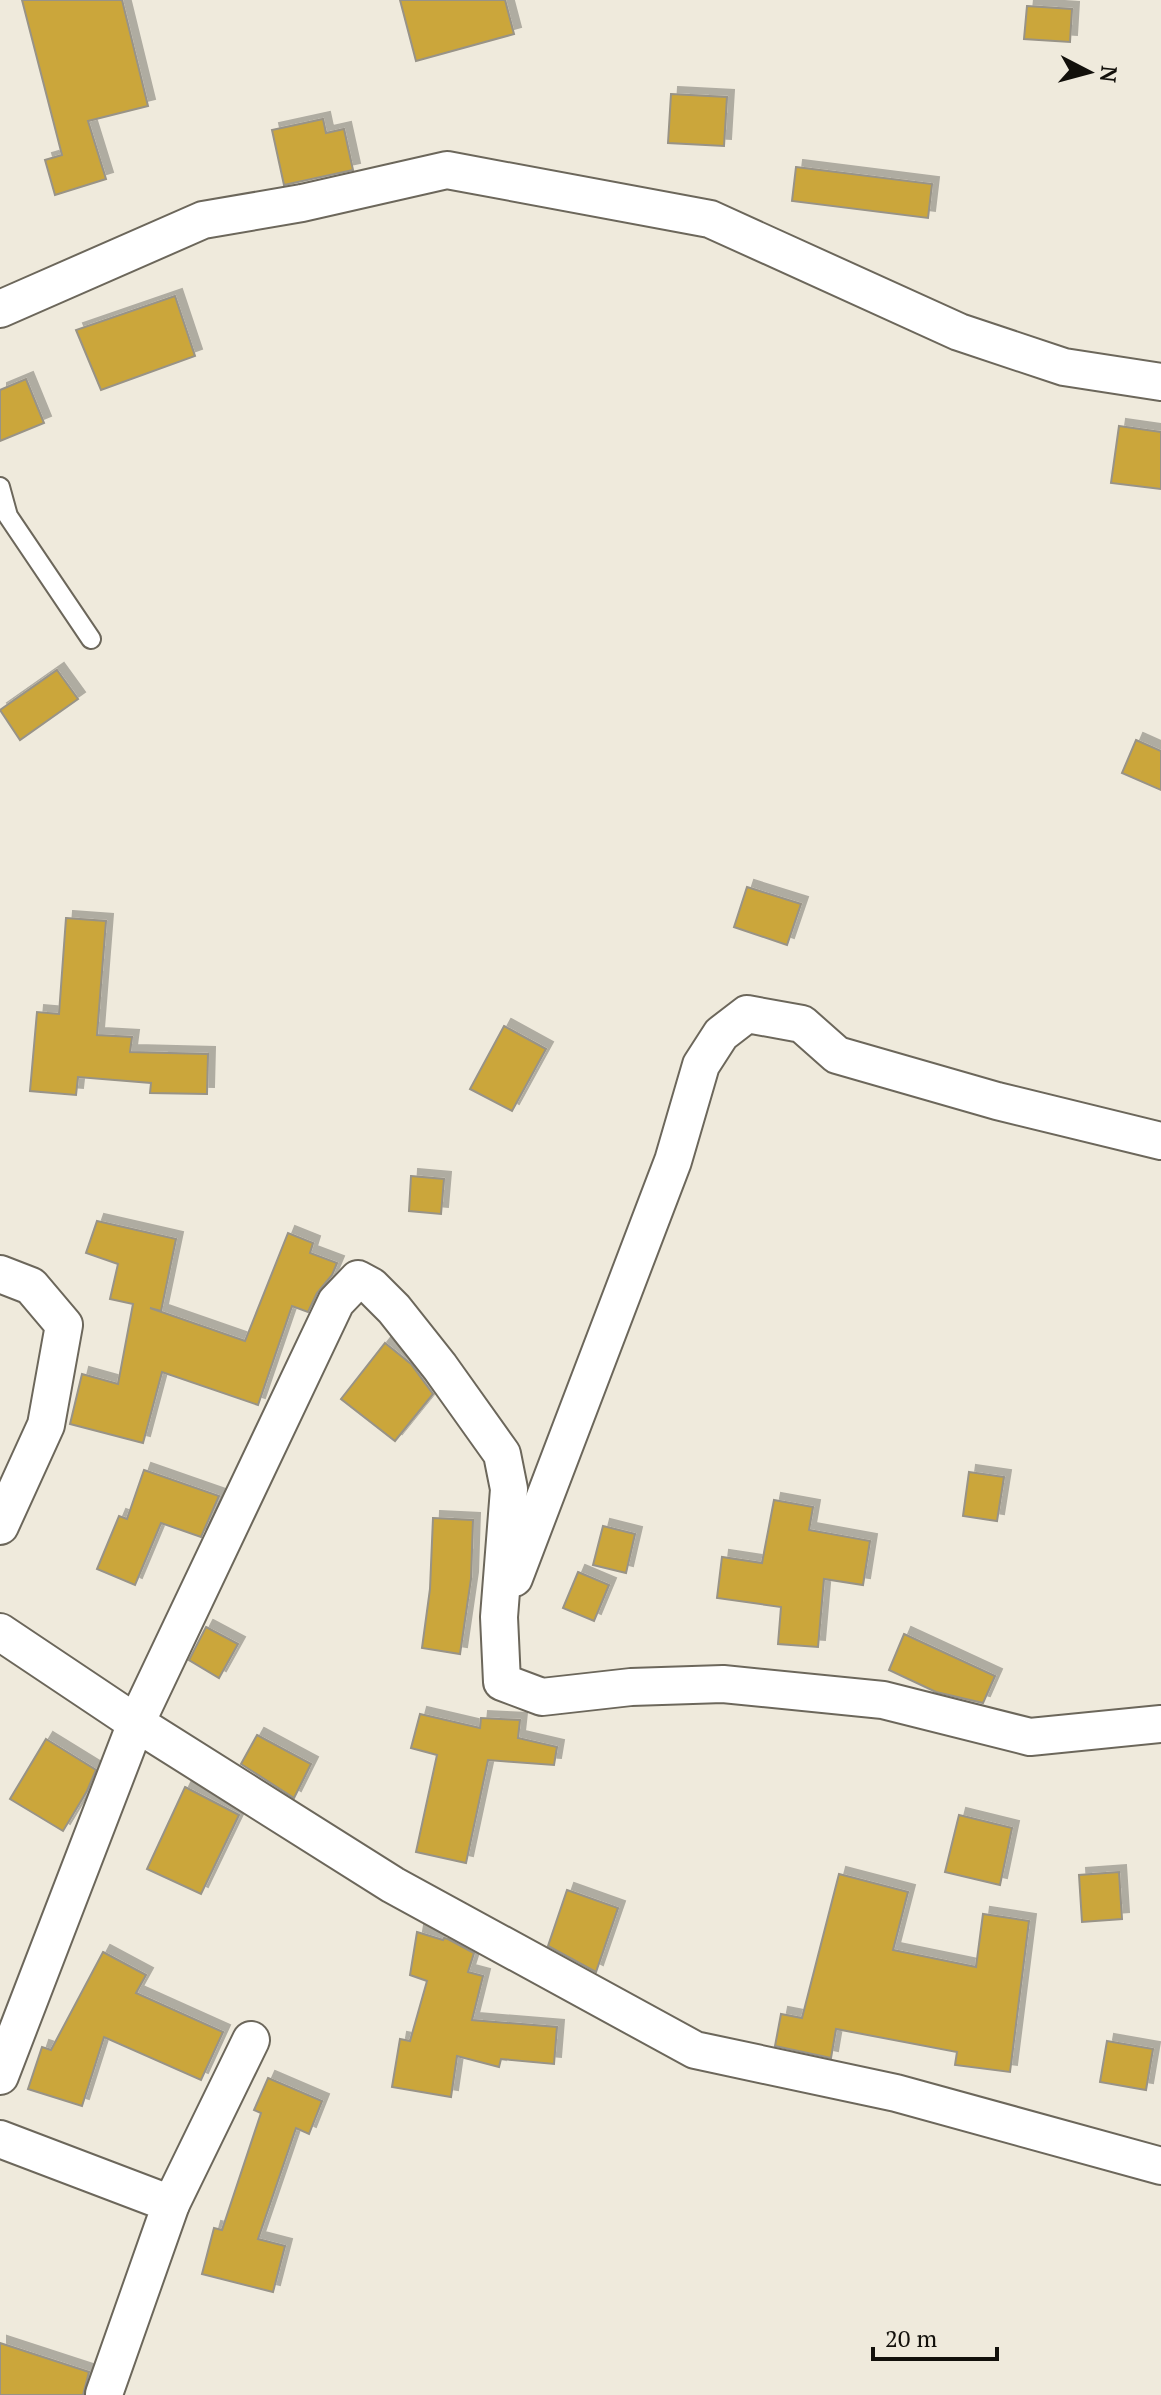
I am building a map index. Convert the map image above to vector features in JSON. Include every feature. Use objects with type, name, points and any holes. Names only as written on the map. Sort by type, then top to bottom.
[{"type":"street","points":[[0,309],[203,220],[302,203],[447,170],[710,219],[959,332],[1064,367],[1161,382]]},
{"type":"street","points":[[499,1617],[673,1161],[701,1065],[721,1034],[747,1014],[802,1024],[837,1055],[997,1101],[1161,1141]]},
{"type":"street","points":[[0,1274],[31,1286],[64,1325],[46,1425],[0,1526]]},
{"type":"street","points":[[0,2076],[136,1723],[336,1302],[358,1279],[371,1286],[394,1309],[502,1454],[509,1489],[499,1617],[502,1682],[542,1697],[631,1687],[723,1684],[883,1700],[1030,1737],[1161,1724]]},
{"type":"street","points":[[0,1632],[136,1723],[393,1885],[695,2050],[896,2093],[1161,2166]]},
{"type":"street","points":[[104,2394],[171,2204],[251,2040]]},
{"type":"street","points":[[0,2139],[171,2204]]},
{"type":"lane","points":[[0,487],[8,516],[91,639]]},
{"type":"building","points":[[22,0],[122,0],[148,106],[88,121],[106,179],[55,195],[45,160],[62,155]]},
{"type":"building","points":[[400,0],[505,0],[514,34],[416,61]]},
{"type":"building","points":[[1027,6],[1072,9],[1070,42],[1024,39]]},
{"type":"building","points":[[671,94],[727,97],[724,146],[668,143]]},
{"type":"building","points":[[323,119],[326,133],[344,129],[353,170],[284,185],[272,130]]},
{"type":"building","points":[[796,167],[932,184],[928,218],[792,201]]},
{"type":"building","points":[[175,296],[195,356],[101,390],[76,330]]},
{"type":"building","points":[[26,379],[44,423],[0,441],[0,390]]},
{"type":"building","points":[[1119,426],[1161,432],[1161,489],[1111,483]]},
{"type":"building","points":[[57,670],[78,699],[20,740],[0,710]]},
{"type":"building","points":[[1136,740],[1161,751],[1161,790],[1122,773]]},
{"type":"building","points":[[747,887],[801,904],[787,945],[734,927]]},
{"type":"building","points":[[66,918],[106,921],[97,1035],[132,1037],[130,1052],[208,1054],[207,1094],[150,1093],[151,1083],[78,1077],[76,1095],[30,1091],[37,1012],[59,1014]]},
{"type":"building","points":[[504,1026],[546,1049],[512,1111],[470,1089]]},
{"type":"building","points":[[411,1176],[444,1179],[441,1214],[409,1211]]},
{"type":"building","points":[[97,1221],[176,1239],[161,1311],[150,1308],[245,1341],[288,1233],[313,1243],[310,1253],[337,1263],[308,1312],[292,1306],[258,1405],[162,1372],[143,1443],[70,1424],[82,1374],[118,1384],[133,1304],[110,1299],[118,1264],[86,1253]]},
{"type":"building","points":[[385,1343],[411,1364],[433,1394],[395,1441],[341,1399]]},
{"type":"building","points":[[144,1470],[219,1496],[201,1537],[161,1523],[135,1585],[97,1569],[119,1516],[127,1519]]},
{"type":"building","points":[[969,1472],[1004,1477],[997,1521],[963,1516]]},
{"type":"building","points":[[774,1500],[813,1507],[809,1530],[870,1541],[863,1585],[824,1579],[818,1647],[778,1644],[781,1607],[717,1598],[722,1557],[762,1563]]},
{"type":"building","points":[[433,1518],[473,1520],[471,1579],[460,1654],[422,1648],[430,1589]]},
{"type":"building","points":[[603,1526],[635,1534],[626,1573],[593,1565]]},
{"type":"building","points":[[578,1572],[609,1585],[594,1621],[563,1608]]},
{"type":"building","points":[[206,1627],[238,1644],[219,1678],[189,1660]]},
{"type":"building","points":[[904,1634],[995,1676],[983,1703],[936,1692],[889,1670]]},
{"type":"building","points":[[420,1714],[480,1728],[481,1718],[520,1720],[518,1738],[557,1747],[554,1765],[488,1760],[466,1863],[416,1852],[437,1755],[411,1748]]},
{"type":"building","points":[[257,1735],[311,1764],[294,1798],[241,1764]]},
{"type":"building","points":[[46,1739],[96,1770],[63,1831],[10,1799]]},
{"type":"building","points":[[185,1787],[239,1815],[201,1894],[147,1869]]},
{"type":"building","points":[[959,1815],[1012,1828],[1000,1885],[945,1872]]},
{"type":"building","points":[[1119,1872],[1122,1919],[1082,1922],[1079,1875]]},
{"type":"building","points":[[839,1874],[908,1892],[893,1950],[976,1967],[983,1914],[1029,1921],[1010,2072],[955,2065],[957,2052],[836,2029],[831,2058],[775,2046],[781,2014],[802,2018]]},
{"type":"building","points":[[567,1890],[618,1908],[596,1972],[548,1946]]},
{"type":"building","points":[[417,1932],[448,1939],[474,1953],[468,1972],[483,1976],[472,2020],[557,2027],[554,2064],[501,2059],[499,2067],[457,2056],[451,2097],[392,2087],[400,2039],[410,2041],[427,1981],[410,1975]]},
{"type":"building","points":[[103,1952],[146,1975],[136,1993],[223,2032],[201,2080],[104,2037],[82,2106],[28,2089],[42,2047],[51,2050]]},
{"type":"building","points":[[1107,2041],[1153,2049],[1146,2090],[1100,2082]]},
{"type":"building","points":[[268,2078],[322,2101],[309,2134],[296,2128],[258,2239],[285,2246],[273,2292],[202,2274],[214,2228],[222,2230],[261,2113],[254,2110]]},
{"type":"building","points":[[0,2343],[89,2372],[83,2395],[0,2395]]}]
